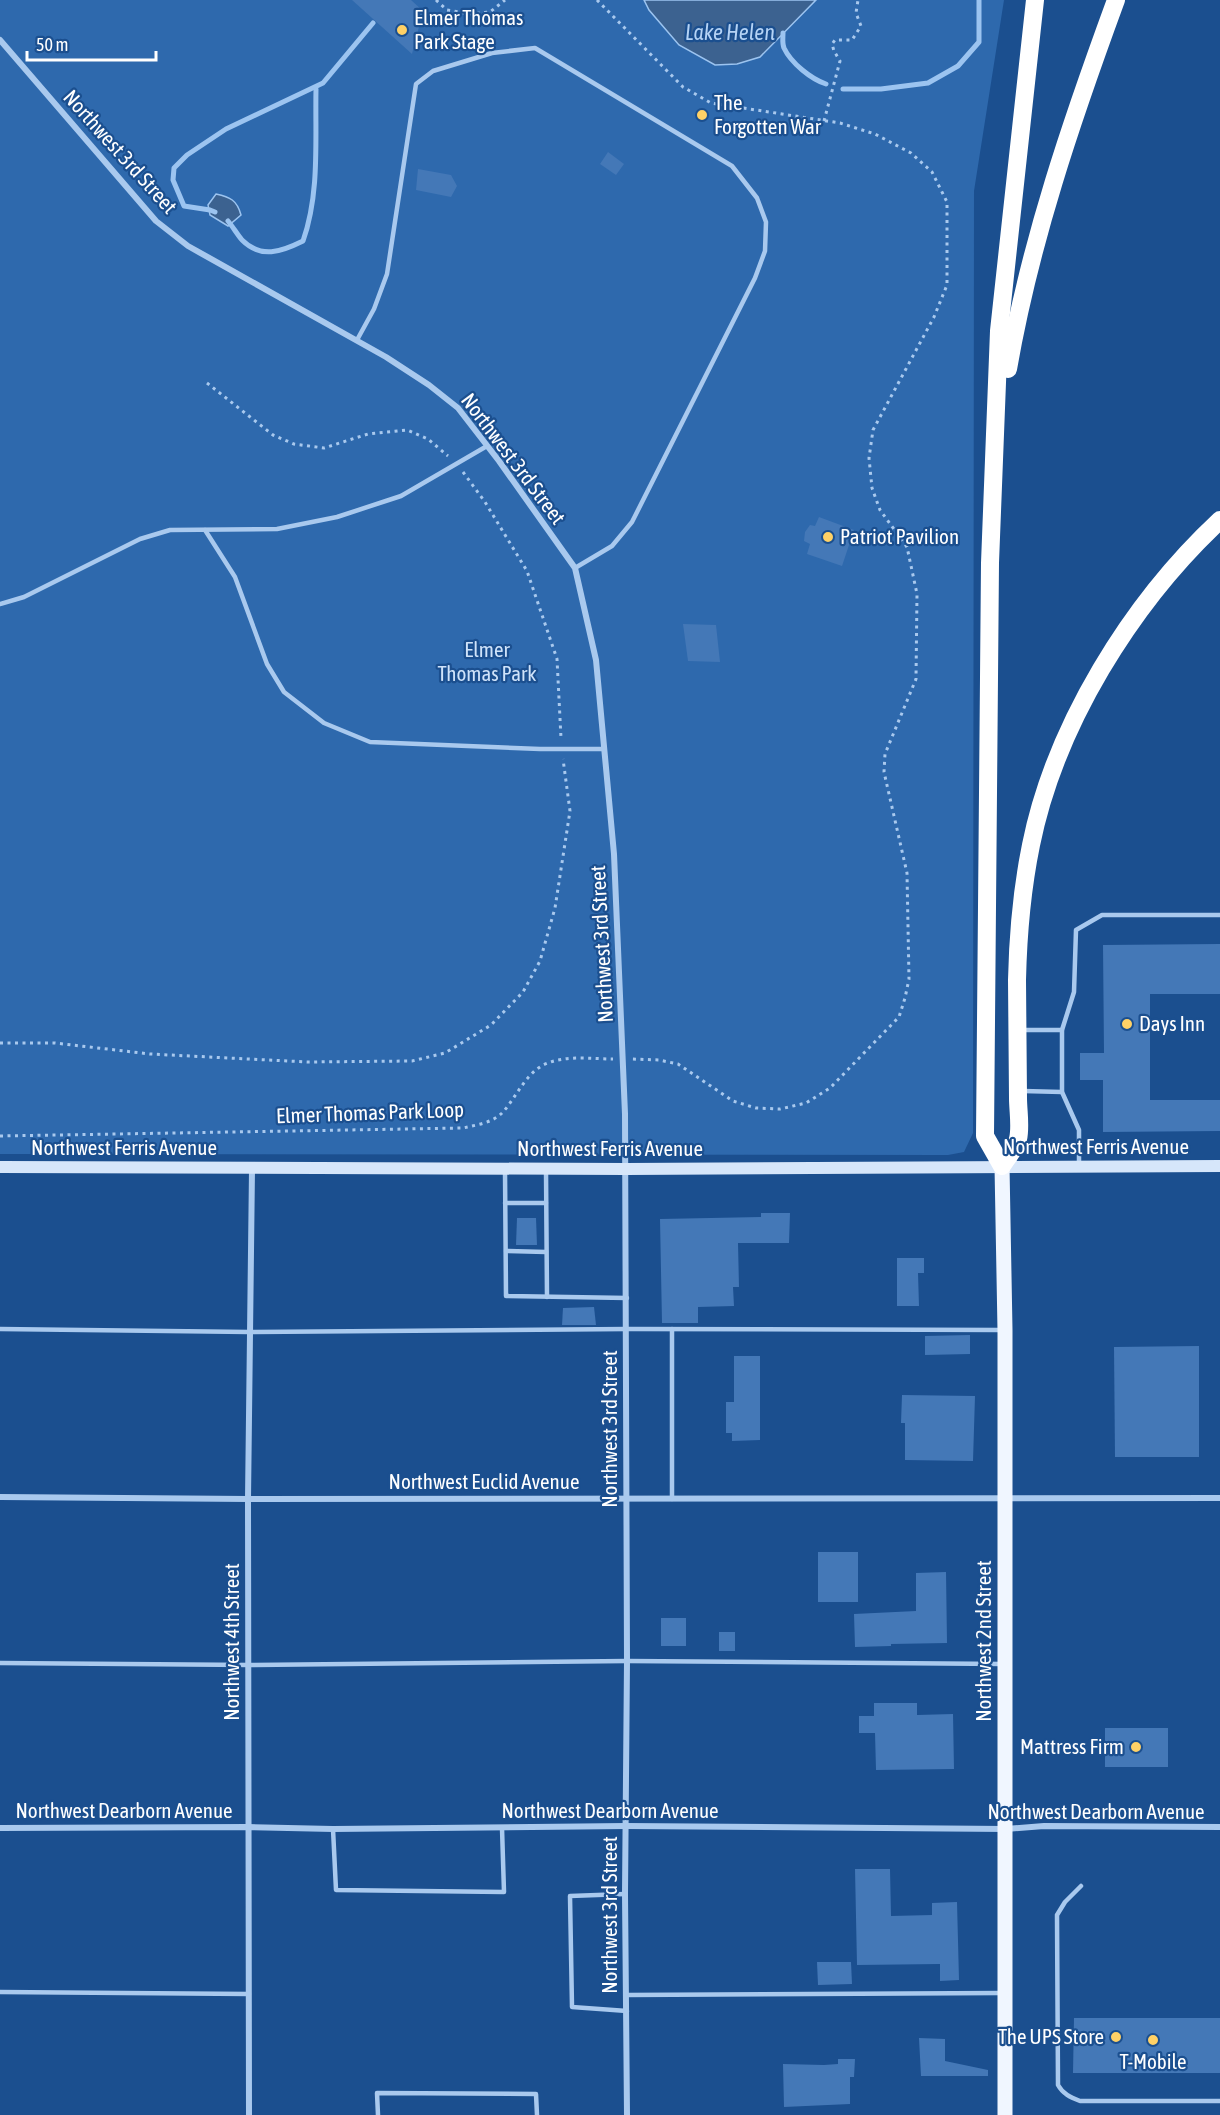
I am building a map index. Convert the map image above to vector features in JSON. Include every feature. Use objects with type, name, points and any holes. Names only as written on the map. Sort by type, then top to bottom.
[{"type":"highway","points":[[1035,0],[999,331],[990,563],[985,1136],[1002,1166],[1018,1140],[1017,979],[1021,912],[1031,844],[1048,783],[1079,710],[1100,671],[1136,615],[1168,574],[1220,520]]},
{"type":"highway","points":[[996,435],[1014,332],[1035,246],[1052,186],[1116,0]]},
{"type":"main road","name":"Northwest 2nd Street","points":[[1002,1166],[1005,1330],[1005,2115]]},
{"type":"street","name":"Northwest 3rd Street","points":[[0,40],[156,221],[189,246],[357,340],[429,384],[458,408],[575,568],[596,660],[616,876],[623,1059],[627,1298],[625,1894],[627,2115]]},
{"type":"street","name":"Northwest Ferris Avenue","points":[[0,1167],[626,1169],[1220,1166]]},
{"type":"street","name":"Northwest 4th Street","points":[[249,2115],[248,1499],[252,1169]]},
{"type":"street","name":"Northwest Euclid Avenue","points":[[0,1497],[1220,1498]]},
{"type":"street","name":"Northwest Dearborn Avenue","points":[[0,1828],[333,1829],[626,1826],[1006,1829],[1044,1826],[1220,1827]]},
{"type":"lane","points":[[357,340],[374,309],[387,274],[416,84],[433,71],[492,53],[535,48],[732,166],[757,198],[766,222],[765,250],[755,278],[632,522],[612,546],[575,568]]},
{"type":"lane","points":[[0,604],[24,597],[140,538],[170,530],[277,529],[337,517],[401,496],[487,446]]},
{"type":"lane","points":[[205,530],[235,577],[267,664],[284,692],[324,723],[370,742],[604,749]]},
{"type":"lane","points":[[1079,1166],[1079,1130],[1062,1092],[1062,1030],[1074,992],[1076,930],[1102,915],[1220,915]]},
{"type":"lane","points":[[1018,1030],[1062,1030]]},
{"type":"lane","points":[[1018,1091],[1062,1092]]},
{"type":"lane","points":[[505,1169],[506,1296],[627,1298]]},
{"type":"lane","points":[[546,1169],[547,1297]]},
{"type":"lane","points":[[505,1203],[546,1203]]},
{"type":"lane","points":[[506,1251],[546,1252]]},
{"type":"lane","points":[[0,1329],[249,1332],[627,1329],[1005,1330]]},
{"type":"lane","points":[[672,1329],[672,1499]]},
{"type":"lane","points":[[0,1663],[250,1665],[627,1661],[1006,1664]]},
{"type":"lane","points":[[333,1829],[336,1890],[504,1892],[502,1828]]},
{"type":"lane","points":[[1082,1886],[1065,1902],[1057,1915],[1058,2085],[1061,2090],[1080,2101],[1220,2101]]},
{"type":"lane","points":[[625,1894],[570,1896],[573,2007],[627,2011]]},
{"type":"lane","points":[[0,1992],[249,1994]]},
{"type":"lane","points":[[627,1995],[1005,1993]]},
{"type":"lane","points":[[378,2115],[377,2093],[536,2094],[537,2115]]},
{"type":"path","points":[[436,0],[447,10],[471,14],[490,12],[505,0]]},
{"type":"path","name":"Elmer Thomas Park Loop","points":[[0,1136],[463,1128],[484,1124],[501,1115],[532,1073],[548,1063],[569,1059],[659,1060],[678,1064],[733,1101],[756,1108],[780,1109],[806,1103],[830,1088],[899,1017],[909,979],[907,873],[884,772],[885,754],[916,679],[917,594],[907,547],[880,510],[872,488],[869,458],[873,430],[934,316],[947,285],[947,202],[932,172],[911,153],[875,134],[824,121],[711,103],[682,87],[597,0]]},
{"type":"path","points":[[824,121],[840,61],[832,44],[835,40],[852,40],[859,30],[861,26],[856,13],[858,0]]},
{"type":"path","points":[[0,1043],[55,1043],[150,1054],[308,1062],[412,1061],[445,1053],[491,1025],[523,992],[540,961],[555,908],[570,811],[562,749],[557,659],[527,571],[491,511],[457,463],[428,439],[407,430],[368,434],[324,448],[294,444],[273,435],[207,383]]},
{"type":"green space","name":"Elmer Thomas Park","points":[[0,0],[1004,0],[974,191],[973,1133],[964,1152],[948,1155],[0,1154]]},
{"type":"water","name":"Lake Helen","points":[[644,0],[816,0],[760,57],[737,64],[715,65],[679,45],[649,10]]},
{"type":"water","points":[[216,194],[232,200],[241,215],[228,226],[210,215],[208,205]]},
{"type":"building","name":"Elmer Thomas Park Stage","points":[[352,0],[411,0],[423,11],[412,54]]},
{"type":"building","points":[[608,152],[624,164],[616,175],[600,164]]},
{"type":"building","points":[[418,169],[451,175],[457,186],[451,197],[416,190]]},
{"type":"building","name":"Patriot Pavilion","points":[[819,517],[854,530],[842,566],[807,554],[810,544],[804,541],[805,532],[810,525],[815,526]]},
{"type":"building","points":[[683,624],[716,625],[720,662],[688,661]]},
{"type":"building","name":"Days Inn","points":[[1220,944],[1220,994],[1150,994],[1150,1100],[1220,1100],[1220,1131],[1103,1132],[1103,1080],[1080,1080],[1080,1053],[1104,1053],[1103,945]]},
{"type":"building","points":[[761,1213],[790,1213],[789,1243],[738,1243],[739,1287],[733,1287],[734,1306],[698,1307],[698,1323],[662,1323],[660,1219],[761,1217]]},
{"type":"building","points":[[517,1218],[536,1218],[537,1245],[516,1245]]},
{"type":"building","points":[[897,1258],[924,1258],[924,1273],[918,1273],[919,1306],[897,1306]]},
{"type":"building","points":[[594,1307],[596,1325],[562,1325],[563,1308]]},
{"type":"building","points":[[970,1335],[970,1354],[925,1355],[925,1336]]},
{"type":"building","points":[[1199,1346],[1199,1457],[1115,1457],[1114,1347]]},
{"type":"building","points":[[734,1356],[760,1356],[760,1440],[732,1441],[732,1433],[726,1433],[726,1402],[734,1402]]},
{"type":"building","points":[[902,1395],[975,1396],[973,1461],[905,1460],[905,1423],[901,1423]]},
{"type":"building","points":[[818,1552],[858,1552],[858,1602],[818,1602]]},
{"type":"building","points":[[946,1572],[947,1643],[855,1647],[854,1614],[916,1611],[916,1573]]},
{"type":"building","points":[[661,1618],[686,1618],[686,1646],[661,1646]]},
{"type":"building","points":[[719,1632],[735,1632],[735,1651],[719,1651]]},
{"type":"building","points":[[874,1703],[917,1703],[917,1715],[953,1714],[954,1769],[876,1770],[875,1733],[859,1733],[859,1716],[874,1716]]},
{"type":"building","name":"Mattress Firm","points":[[1105,1728],[1168,1728],[1168,1767],[1105,1767]]},
{"type":"building","points":[[855,1869],[890,1869],[891,1916],[932,1915],[932,1903],[957,1902],[959,1980],[940,1981],[940,1964],[857,1965]]},
{"type":"building","points":[[817,1962],[851,1962],[852,1984],[818,1985]]},
{"type":"building","points":[[1074,2018],[1220,2018],[1220,2073],[1073,2073]]},
{"type":"building","points":[[919,2038],[945,2039],[945,2061],[988,2070],[988,2076],[921,2076]]},
{"type":"building","points":[[838,2059],[855,2059],[854,2077],[850,2077],[850,2104],[784,2107],[783,2064],[838,2064]]},
{"type":"waterway","points":[[843,89],[881,89],[928,83],[958,66],[979,42],[979,0]]},
{"type":"waterway","points":[[215,212],[184,206],[173,180],[174,168],[187,155],[226,129],[323,83],[373,23]]},
{"type":"waterway","points":[[783,33],[783,46],[796,65],[826,84]]},
{"type":"waterway","points":[[228,221],[242,240],[256,250],[279,251],[303,241],[314,185],[316,89]]},
{"type":"place","name":"Elmer Thomas Park Stage","points":[[402,30]]},
{"type":"place","name":"The Forgotten War","points":[[702,115]]},
{"type":"place","name":"Patriot Pavilion","points":[[828,537]]},
{"type":"place","name":"Days Inn","points":[[1127,1024]]},
{"type":"place","name":"Mattress Firm","points":[[1136,1747]]},
{"type":"place","name":"The UPS Store","points":[[1116,2037]]},
{"type":"place","name":"T-Mobile","points":[[1153,2040]]}]
